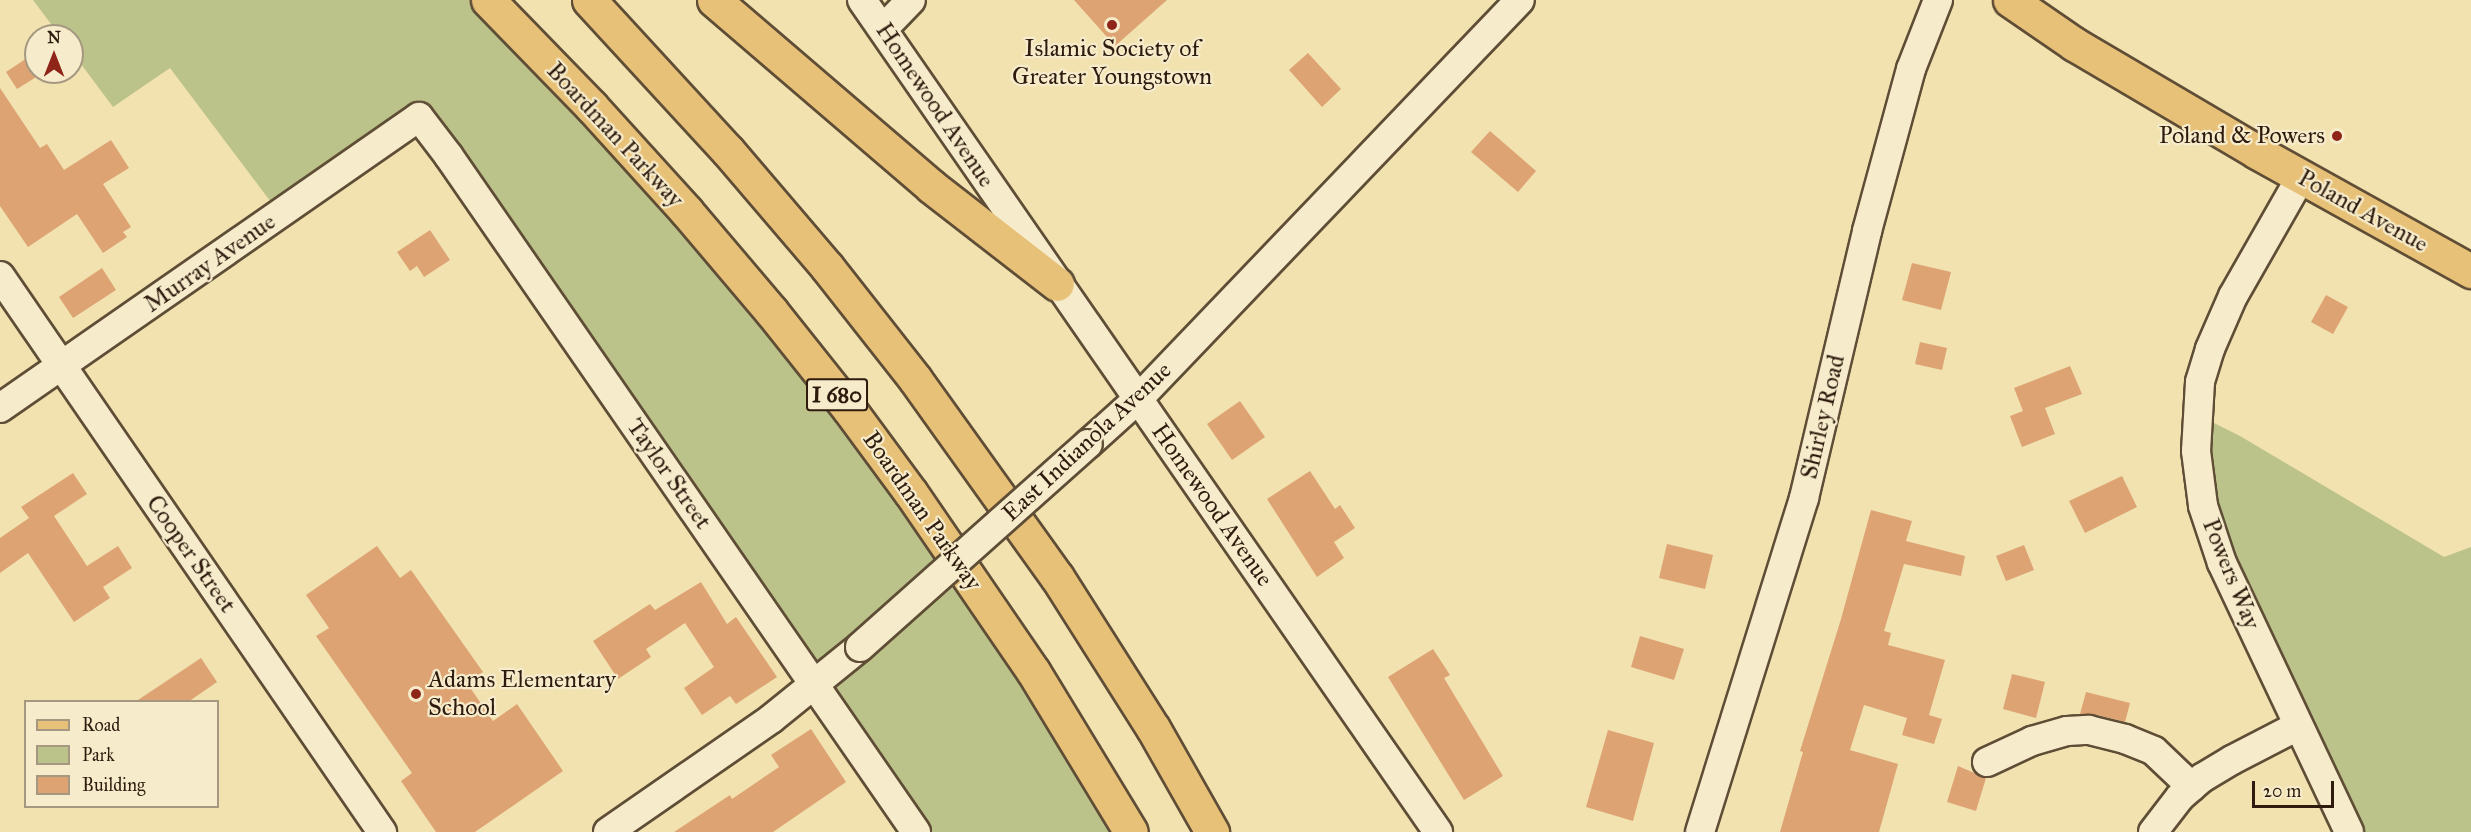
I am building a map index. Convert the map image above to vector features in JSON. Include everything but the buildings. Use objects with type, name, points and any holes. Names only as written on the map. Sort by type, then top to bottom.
[{"type":"main road","name":"Boardman Parkway","points":[[488,0],[591,106],[687,212],[771,311],[849,409],[911,493],[1033,671],[1131,832]]},
{"type":"main road","name":"I 680","points":[[589,0],[735,160],[827,267],[922,388],[1057,577],[1153,728],[1212,832]]},
{"type":"main road","points":[[714,0],[932,187],[1058,284]]},
{"type":"main road","name":"Poland Avenue","points":[[2010,0],[2074,44],[2301,177],[2471,271]]},
{"type":"street","name":"Homewood Avenue","points":[[862,0],[1438,832]]},
{"type":"street","points":[[883,29],[911,0]]},
{"type":"street","name":"East Indianola Avenue","points":[[608,832],[771,719],[815,685],[1138,399],[1520,0]]},
{"type":"street","name":"Shirley Road","points":[[1700,832],[1804,498],[1867,231],[1911,69],[1938,0]]},
{"type":"street","name":"Murray Avenue","points":[[0,408],[419,117]]},
{"type":"street","name":"Taylor Street","points":[[419,117],[448,155],[916,832]]},
{"type":"street","name":"Powers Way","points":[[2301,177],[2233,296],[2210,349],[2200,382],[2196,442],[2203,506],[2222,563],[2349,832]]},
{"type":"street","name":"Cooper Street","points":[[0,276],[382,832]]},
{"type":"street","points":[[2153,832],[2161,819],[2192,787],[2232,760],[2298,726]]},
{"type":"street","points":[[1987,762],[2032,741],[2067,731],[2089,730],[2125,739],[2154,751],[2192,787]]},
{"type":"green space","points":[[33,0],[488,0],[771,311],[1131,832],[916,832],[419,117],[280,214],[170,68],[113,107],[84,68],[84,24],[51,24]]},
{"type":"green space","points":[[2196,414],[2240,436],[2444,557],[2471,547],[2471,832],[2349,832],[2222,563]]},
{"type":"place","name":"Islamic Society of Greater Youngstown","points":[[1112,25]]},
{"type":"place","name":"Poland & Powers","points":[[2337,136]]},
{"type":"place","name":"Adams Elementary School","points":[[416,694]]}]
